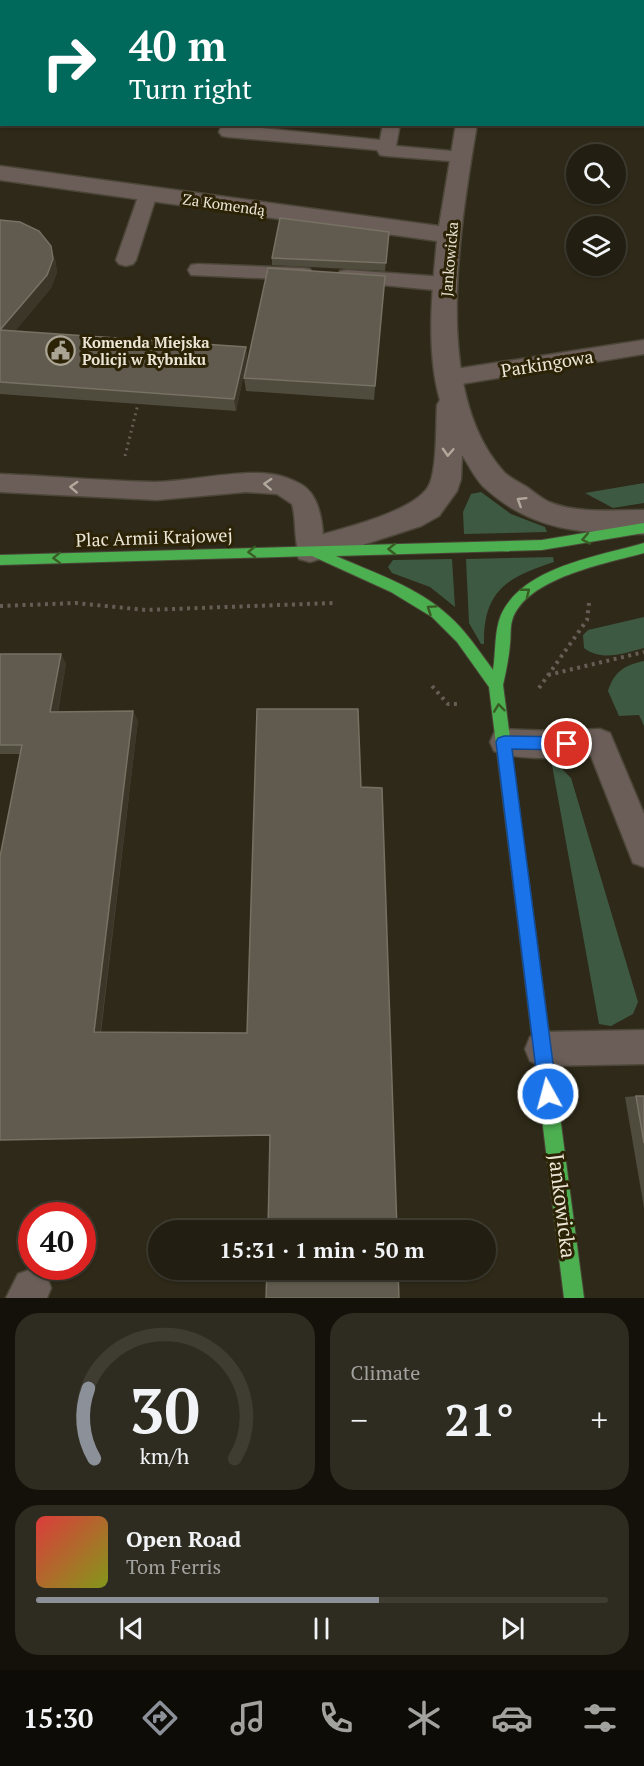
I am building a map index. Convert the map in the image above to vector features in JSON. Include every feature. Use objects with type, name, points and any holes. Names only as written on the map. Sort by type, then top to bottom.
[{"type":"street","name":"Jankowicka","points":[[450,386],[445,284],[449,236],[467,126]]},
{"type":"street","name":"Za Komendą","points":[[0,173],[449,236]]},
{"type":"street","points":[[450,386],[479,464],[494,481],[522,503],[560,518],[644,522]]},
{"type":"street","points":[[310,550],[410,518],[432,504],[442,491],[446,479],[450,386]]},
{"type":"street","name":"Plac Armii Krajowej","points":[[0,560],[542,545],[644,528]]},
{"type":"street","points":[[496,685],[504,642],[505,622],[517,598],[549,578],[644,548]]},
{"type":"street","points":[[310,550],[414,599],[437,613],[454,629],[496,685]]},
{"type":"street","name":"Jankowicka","points":[[496,685],[574,1298]]},
{"type":"lane","points":[[230,126],[228,132],[461,163]]},
{"type":"lane","points":[[385,153],[392,126]]},
{"type":"lane","points":[[126,260],[148,194]]},
{"type":"lane","points":[[198,270],[358,277],[445,284]]},
{"type":"lane","name":"Parkingowa","points":[[450,386],[644,347]]},
{"type":"lane","points":[[0,483],[157,491],[228,484],[281,485],[303,500],[308,518],[310,550]]},
{"type":"lane","points":[[504,742],[551,744],[600,742],[644,852]]},
{"type":"lane","points":[[543,1049],[644,1047]]},
{"type":"path","points":[[124,460],[138,404]]},
{"type":"path","points":[[536,692],[587,620],[590,607],[587,598]]},
{"type":"path","points":[[0,606],[76,603],[146,610],[331,603],[340,605]]},
{"type":"path","points":[[538,679],[644,652]]},
{"type":"path","points":[[432,686],[448,704],[460,704]]},
{"type":"green space","points":[[644,483],[644,503],[613,508],[585,493]]},
{"type":"green space","points":[[481,492],[511,514],[545,527],[547,532],[464,534],[463,512],[471,494]]},
{"type":"green space","points":[[553,557],[554,562],[511,580],[501,588],[488,611],[484,644],[481,644],[469,623],[466,559]]},
{"type":"green space","points":[[452,559],[455,607],[430,587],[392,573],[388,567],[393,560]]},
{"type":"green space","points":[[644,617],[644,648],[621,654],[598,655],[584,648],[583,635],[588,630]]},
{"type":"green space","points":[[644,661],[644,726],[639,715],[619,716],[608,691],[613,679],[621,670]]},
{"type":"green space","points":[[552,765],[562,769],[571,778],[638,1002],[633,1014],[611,1026],[599,1024]]},
{"type":"building","points":[[280,218],[389,232],[386,263],[272,258]]},
{"type":"building","name":"Komenda Miejska Policji w Rybniku","points":[[0,220],[20,222],[39,231],[51,246],[53,259],[47,275],[0,330]]},
{"type":"building","points":[[268,268],[385,276],[375,386],[244,378]]},
{"type":"building","points":[[0,330],[246,347],[234,399],[0,382]]},
{"type":"building","points":[[0,654],[61,654],[50,712],[133,711],[94,1032],[247,1033],[257,709],[358,709],[361,787],[382,788],[397,1220],[268,1220],[270,1135],[0,1140],[0,857],[22,745],[0,745]]},
{"type":"building","points":[[636,1096],[644,1096],[644,1143]]},
{"type":"building","points":[[267,1280],[398,1280],[399,1298],[266,1298]]},
{"type":"traffic: fast","points":[[0,560],[542,545],[644,528]]},
{"type":"traffic: fast","points":[[574,1298],[496,685],[502,658],[506,620],[517,601],[531,589],[567,570],[644,548]]},
{"type":"traffic: fast","points":[[317,553],[395,588],[437,613],[461,638],[496,685]]},
{"type":"place","name":"Komenda Miejska Policji w Rybniku","points":[[61,351]]},
{"type":"route","points":[[548,1094],[504,742],[567,744]]}]
